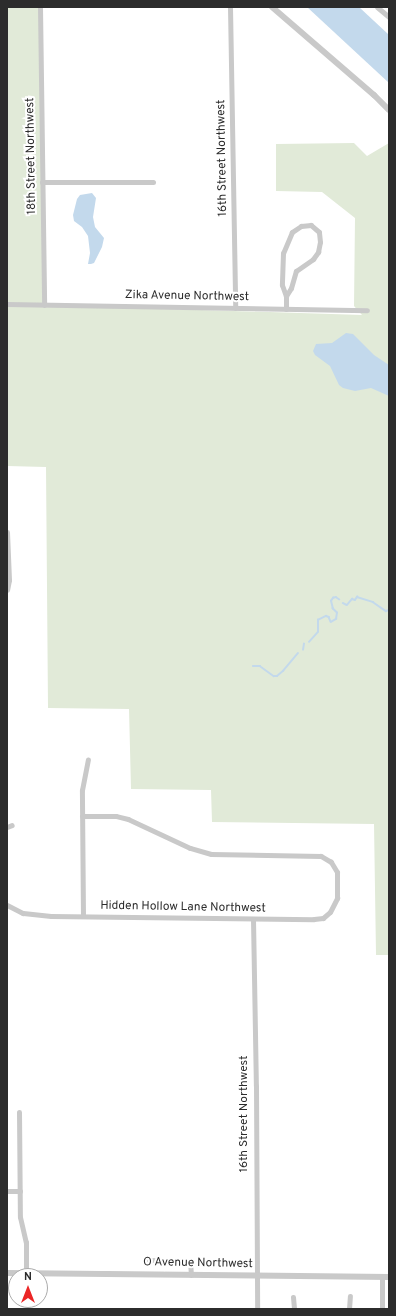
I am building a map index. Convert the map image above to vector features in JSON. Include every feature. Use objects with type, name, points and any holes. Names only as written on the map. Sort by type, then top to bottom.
[{"type":"street","name":"18th Street Northwest","points":[[40,7],[44,304]]},
{"type":"street","name":"16th Street Northwest","points":[[230,7],[235,308]]},
{"type":"street","points":[[272,7],[374,95],[389,110]]},
{"type":"street","points":[[377,7],[389,18]]},
{"type":"street","points":[[42,182],[153,182]]},
{"type":"street","points":[[286,296],[296,270],[313,259],[318,252],[320,242],[319,232],[311,225],[301,226],[292,232],[287,239],[283,252],[282,285],[286,296],[286,309]]},
{"type":"street","name":"Zika Avenue Northwest","points":[[7,304],[367,310]]},
{"type":"street","points":[[7,532],[9,580],[7,590]]},
{"type":"street","points":[[83,916],[83,781],[88,760]]},
{"type":"street","name":"Hidden Hollow Lane Northwest","points":[[7,905],[23,913],[36,915],[253,919],[323,918],[334,906],[337,898],[337,872],[334,866],[321,856],[211,854],[190,848],[128,819],[116,816],[82,816]]},
{"type":"street","name":"16th Street Northwest","points":[[253,919],[257,1309]]},
{"type":"street","points":[[19,1112],[20,1218],[26,1242],[26,1268]]},
{"type":"street","points":[[7,1191],[20,1191]]},
{"type":"street","points":[[149,1260],[190,1261],[191,1275]]},
{"type":"street","name":"O Avenue Northwest","points":[[48,1274],[389,1277]]},
{"type":"street","points":[[382,1277],[382,1309]]},
{"type":"street","points":[[293,1296],[294,1309]]},
{"type":"street","points":[[349,1309],[350,1296]]},
{"type":"green space","points":[[7,7],[40,7],[44,305],[362,315],[354,306],[355,218],[322,192],[276,191],[276,144],[354,143],[367,156],[389,143],[389,955],[376,955],[374,824],[212,822],[211,790],[131,789],[129,709],[48,708],[46,467],[7,466]]},
{"type":"water","points":[[307,7],[359,7],[388,34],[389,83]]},
{"type":"water","points":[[92,193],[96,198],[93,217],[95,227],[104,238],[102,247],[94,263],[88,264],[90,253],[88,236],[82,227],[74,221],[73,215],[77,199],[80,195]]},
{"type":"water","points":[[346,333],[353,334],[374,355],[389,365],[389,396],[371,388],[355,391],[343,388],[339,385],[330,366],[315,355],[313,351],[316,344],[332,343]]},
{"type":"waterway","points":[[309,642],[318,632],[318,620],[326,616],[329,617],[331,622],[336,619],[337,613],[333,609],[331,601],[336,597],[339,599]]},
{"type":"waterway","points":[[343,603],[347,605],[352,599],[355,600],[357,597],[373,602],[386,611],[389,610]]},
{"type":"waterway","points":[[303,650],[304,644]]},
{"type":"waterway","points":[[253,666],[260,666],[274,676],[277,676],[298,653]]}]
